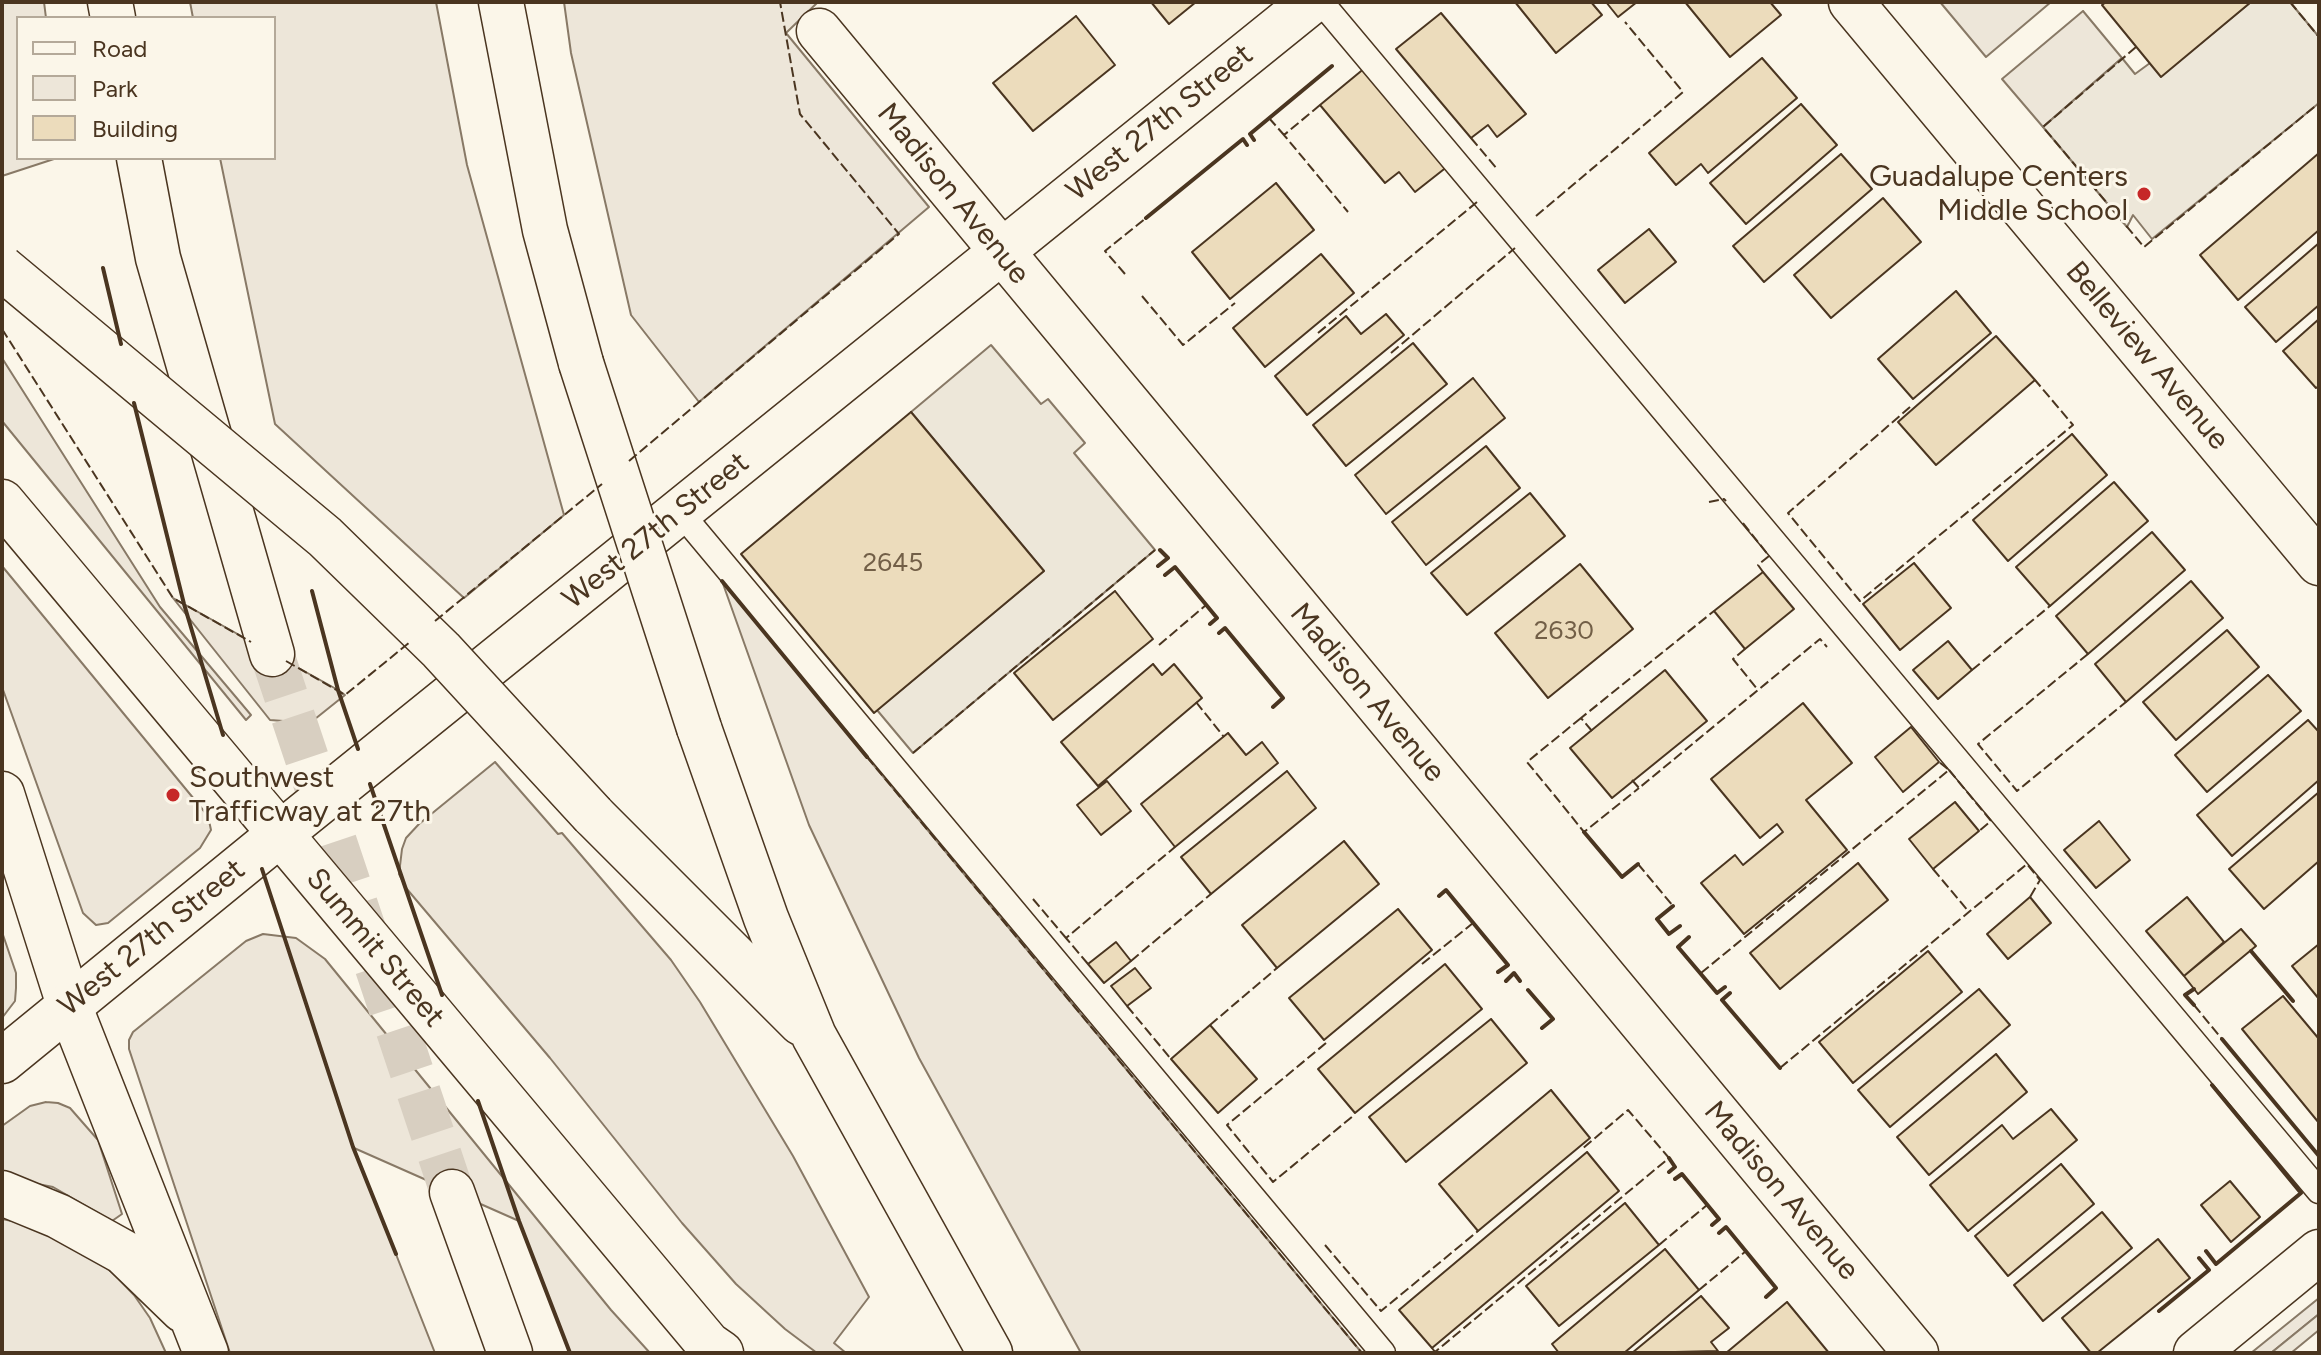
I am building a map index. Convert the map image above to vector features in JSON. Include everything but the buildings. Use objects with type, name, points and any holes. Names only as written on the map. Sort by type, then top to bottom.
[{"type":"main road","points":[[501,2],[545,230],[581,363],[699,728],[766,918],[814,1036],[987,1346]]},
{"type":"main road","name":"West 27th Street","points":[[2,1061],[1311,2]]},
{"type":"main road","name":"Belleview Avenue","points":[[1851,2],[2319,563]]},
{"type":"main road","name":"Madison Avenue","points":[[819,31],[1916,1353]]},
{"type":"main road","points":[[139,160],[158,258],[272,654]]},
{"type":"main road","points":[[2,268],[325,537],[441,650],[593,815],[814,1036]]},
{"type":"main road","name":"Summit Street","points":[[2,502],[708,1344],[721,1353]]},
{"type":"main road","points":[[2,794],[69,1005],[199,1336]]},
{"type":"main road","points":[[452,1192],[510,1353]]},
{"type":"main road","points":[[2,1193],[58,1216],[123,1252],[199,1336]]},
{"type":"main road","points":[[2196,1353],[2319,1252]]},
{"type":"lane","points":[[1321,2],[2319,1191]]},
{"type":"lane","points":[[680,512],[1383,1353]]},
{"type":"green space","points":[[2,2],[44,2],[46,16],[16,16],[16,160],[51,160],[2,176]]},
{"type":"green space","points":[[190,2],[436,2],[467,165],[564,515],[464,598],[275,424],[220,160],[276,160],[276,16],[193,16]]},
{"type":"green space","points":[[564,2],[818,2],[786,33],[929,207],[699,402],[631,315],[571,53]]},
{"type":"green space","points":[[1940,2],[2051,2],[1986,57]]},
{"type":"green space","points":[[2083,11],[2122,58],[2043,127],[2002,79]]},
{"type":"green space","points":[[2,358],[160,607],[251,715],[246,720],[2,421]]},
{"type":"green space","points":[[2,566],[208,816],[211,830],[200,848],[108,923],[96,925],[83,913],[2,687]]},
{"type":"green space","points":[[722,581],[1362,1353],[1081,1353],[919,1058],[809,825]]},
{"type":"green space","points":[[173,598],[345,695],[310,723],[270,720]]},
{"type":"green space","points":[[495,762],[558,834],[562,833],[671,960],[700,1002],[793,1156],[869,1297],[834,1343],[846,1353],[817,1353],[785,1329],[736,1284],[682,1223],[550,1058],[406,888],[399,874],[406,838]]},
{"type":"green space","points":[[2,932],[16,973],[16,988],[15,1001],[2,1018]]},
{"type":"green space","points":[[263,934],[296,938],[325,959],[611,1310],[650,1353],[570,1353],[519,1221],[354,1148],[435,1353],[230,1353],[129,1049],[129,1040],[133,1032],[246,941]]},
{"type":"green space","points":[[46,1102],[70,1108],[98,1140],[122,1214],[112,1221],[53,1187],[2,1177],[2,1126],[30,1106]]},
{"type":"green space","points":[[2,1219],[22,1223],[84,1251],[113,1273],[150,1318],[166,1353],[2,1353]]},
{"type":"green space","points":[[2319,1298],[2319,1314],[2271,1353],[2251,1353]]},
{"type":"shaded area","points":[[2251,2],[2290,2],[2319,37],[2319,103],[2152,239],[2133,215],[2127,227],[2043,127],[2122,58],[2135,74],[2150,63],[2161,76]]},
{"type":"shaded area","points":[[991,345],[1041,404],[1048,399],[1085,443],[1074,453],[1155,550],[913,753],[877,710],[1044,571],[911,412]]},
{"type":"shaded area","points":[[2319,1314],[2319,1330],[2291,1353],[2271,1353]]},
{"type":"tunnel","points":[[272,654],[452,1192]]},
{"type":"fence","points":[[629,461],[899,234],[800,114],[780,2]]},
{"type":"fence","points":[[2290,2],[2319,37]]},
{"type":"fence","points":[[1536,216],[1683,92],[1625,22]]},
{"type":"fence","points":[[2136,47],[2043,127],[2144,247],[2319,103]]},
{"type":"fence","points":[[1320,105],[1284,135],[1348,212]]},
{"type":"fence","points":[[1269,118],[1284,135]]},
{"type":"fence","points":[[1471,138],[1498,170]]},
{"type":"fence","points":[[1318,333],[1476,200]]},
{"type":"fence","points":[[1125,274],[1105,251],[1146,218]]},
{"type":"fence","points":[[1391,353],[1515,248]]},
{"type":"fence","points":[[1142,296],[1183,345],[1235,303]]},
{"type":"fence","points":[[2,329],[173,598],[251,642]]},
{"type":"fence","points":[[1910,407],[1788,513],[1860,601],[2073,425],[2035,380]]},
{"type":"fence","points":[[435,621],[602,484]]},
{"type":"fence","points":[[1709,502],[1726,501]]},
{"type":"fence","points":[[1743,523],[1769,556],[1758,565],[1763,572]]},
{"type":"fence","points":[[913,753],[1155,550]]},
{"type":"fence","points":[[1159,645],[1206,605]]},
{"type":"fence","points":[[1972,670],[2050,606]]},
{"type":"fence","points":[[1592,731],[1581,718],[1714,611]]},
{"type":"fence","points":[[1632,780],[1639,788],[1820,639],[1827,647]]},
{"type":"fence","points":[[286,661],[345,695],[410,642]]},
{"type":"fence","points":[[1745,649],[1733,659],[1758,690]]},
{"type":"fence","points":[[2088,654],[1978,744],[2017,791],[2126,702]]},
{"type":"fence","points":[[1196,702],[1224,737]]},
{"type":"fence","points":[[1581,718],[1527,762],[1584,832],[1639,788]]},
{"type":"fence","points":[[867,757],[1362,1353]]},
{"type":"fence","points":[[1701,973],[1949,770],[1939,762]]},
{"type":"fence","points":[[1949,770],[1991,821],[1979,831]]},
{"type":"fence","points":[[1088,964],[1066,938],[1175,847]]},
{"type":"fence","points":[[1638,864],[1673,906]]},
{"type":"fence","points":[[1780,1068],[2027,864],[2040,880],[2030,897]]},
{"type":"fence","points":[[1933,869],[1969,912]]},
{"type":"fence","points":[[1131,961],[1211,894]]},
{"type":"fence","points":[[1033,899],[1066,938]]},
{"type":"fence","points":[[1422,964],[1473,923]]},
{"type":"fence","points":[[1210,1025],[1277,968]]},
{"type":"fence","points":[[2194,1005],[2222,1039]]},
{"type":"fence","points":[[1127,1006],[1171,1059]]},
{"type":"fence","points":[[1326,1043],[1227,1125],[1273,1182],[1353,1116]]},
{"type":"fence","points":[[1432,1348],[1435,1352],[1669,1158],[1628,1110],[1582,1149]]},
{"type":"fence","points":[[1659,1245],[1707,1205]]},
{"type":"fence","points":[[1325,1245],[1381,1311],[1478,1231]]},
{"type":"fence","points":[[1699,1290],[1746,1251]]},
{"type":"wall","points":[[1254,140],[1250,134],[1332,66]]},
{"type":"wall","points":[[1146,218],[1243,139],[1247,145]]},
{"type":"wall","points":[[103,268],[121,344]]},
{"type":"wall","points":[[134,403],[184,604],[223,735]]},
{"type":"wall","points":[[1158,566],[1168,558],[1160,550]]},
{"type":"wall","points":[[1165,575],[1175,567],[1217,618],[1210,624]]},
{"type":"wall","points":[[722,581],[867,757]]},
{"type":"wall","points":[[312,591],[338,690],[358,749]]},
{"type":"wall","points":[[1219,633],[1225,628],[1283,698],[1273,707]]},
{"type":"wall","points":[[370,784],[442,995]]},
{"type":"wall","points":[[1584,832],[1622,877],[1638,864]]},
{"type":"wall","points":[[262,869],[353,1147],[396,1254]]},
{"type":"wall","points":[[1439,896],[1446,890],[1508,965],[1498,972]]},
{"type":"wall","points":[[1673,906],[1657,919],[1669,934],[1680,926]]},
{"type":"wall","points":[[1689,937],[1678,947],[1717,993],[1725,987]]},
{"type":"wall","points":[[2251,951],[2293,1001]]},
{"type":"wall","points":[[1506,981],[1514,973],[1520,981]]},
{"type":"wall","points":[[2194,989],[2185,995],[2194,1005]]},
{"type":"wall","points":[[1528,990],[1553,1019],[1542,1028]]},
{"type":"wall","points":[[1730,993],[1722,1000],[1780,1068]]},
{"type":"wall","points":[[2222,1039],[2319,1156]]},
{"type":"wall","points":[[2206,1251],[2216,1264],[2301,1193],[2212,1085]]},
{"type":"wall","points":[[478,1101],[519,1221],[570,1353]]},
{"type":"wall","points":[[1669,1158],[1675,1167],[1669,1172]]},
{"type":"wall","points":[[1675,1179],[1682,1174],[1719,1219],[1712,1225]]},
{"type":"wall","points":[[1719,1233],[1726,1227],[1776,1288],[1766,1297]]},
{"type":"wall","points":[[2159,1311],[2209,1270],[2199,1258]]},
{"type":"place","name":"Guadalupe Centers Middle School","points":[[2144,194]]},
{"type":"place","name":"Southwest Trafficway at 27th","points":[[173,795]]}]
